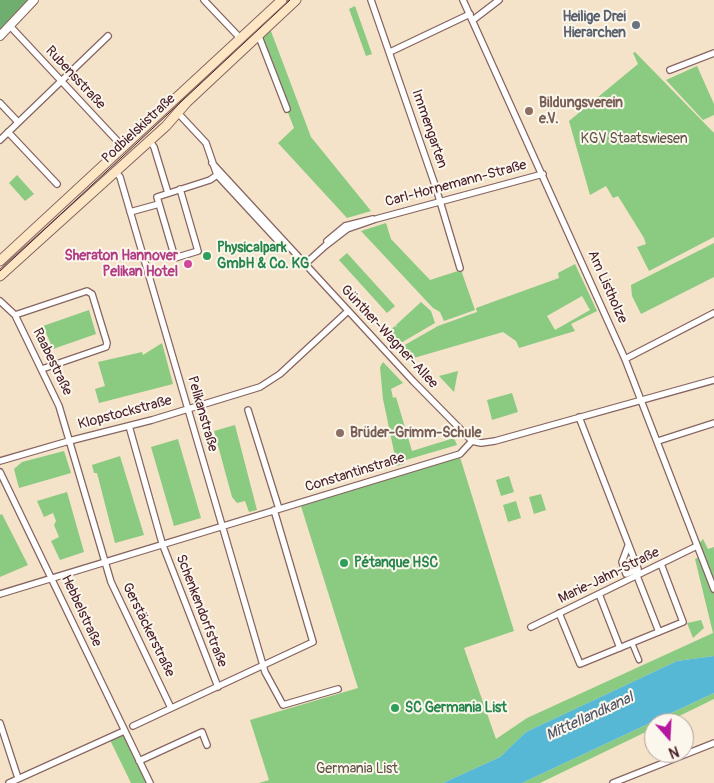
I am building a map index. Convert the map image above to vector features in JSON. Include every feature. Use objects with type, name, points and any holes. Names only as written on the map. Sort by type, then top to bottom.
[{"type":"main road","name":"Podbielskistraße","points":[[0,261],[282,0]]},
{"type":"main road","name":"Podbielskistraße","points":[[0,276],[178,113],[258,34],[296,0]]},
{"type":"main road","points":[[170,104],[178,113]]},
{"type":"main road","points":[[107,162],[115,171]]},
{"type":"street","points":[[0,36],[34,0]]},
{"type":"street","points":[[204,0],[241,39]]},
{"type":"street","name":"Immengarten","points":[[371,0],[440,201],[460,268]]},
{"type":"street","name":"Am Listholze","points":[[463,0],[543,174],[643,400],[714,589]]},
{"type":"street","points":[[473,20],[499,0]]},
{"type":"street","points":[[390,52],[470,14]]},
{"type":"street","name":"Rubensstraße","points":[[10,26],[123,147]]},
{"type":"street","points":[[258,34],[287,109]]},
{"type":"street","points":[[0,140],[108,36]]},
{"type":"street","points":[[670,70],[714,53]]},
{"type":"street","points":[[0,103],[18,122]]},
{"type":"street","name":"Günther-Wagner-Allee","points":[[178,113],[206,143],[217,175],[278,241],[290,249]]},
{"type":"street","points":[[8,132],[57,184]]},
{"type":"street","points":[[149,140],[154,147],[168,193]]},
{"type":"street","name":"Günther-Wagner-Allee","points":[[212,163],[282,238],[304,265],[461,433],[472,441]]},
{"type":"street","name":"Pelikanstraße","points":[[115,171],[120,177],[263,665],[283,705],[338,689]]},
{"type":"street","name":"Carl-Hornemann-Straße","points":[[304,265],[325,246],[335,232],[345,226],[543,174]]},
{"type":"street","points":[[180,189],[198,251],[175,258],[156,197],[180,189],[210,180],[217,175]]},
{"type":"street","points":[[130,212],[159,204]]},
{"type":"street","points":[[15,315],[86,291],[92,294],[107,343],[106,347],[42,369]]},
{"type":"street","name":"Raabestraße","points":[[0,301],[15,315],[59,406],[104,561]]},
{"type":"street","name":"Klopstockstraße","points":[[0,462],[69,441],[252,391],[271,381],[348,311]]},
{"type":"street","points":[[625,359],[714,314]]},
{"type":"street","points":[[472,441],[488,443],[714,380]]},
{"type":"street","points":[[133,726],[313,642],[248,410]]},
{"type":"street","points":[[579,417],[628,546]]},
{"type":"street","points":[[658,441],[714,423]]},
{"type":"street","name":"Schenkendorfstraße","points":[[129,426],[162,543],[218,687]]},
{"type":"street","name":"Constantinstraße","points":[[0,594],[162,543],[460,454],[472,441]]},
{"type":"street","name":"Hebbelstraße","points":[[0,472],[150,783]]},
{"type":"street","name":"Marie-Jahn-Straße","points":[[531,627],[697,546]]},
{"type":"street","name":"Gerstäckerstraße","points":[[104,561],[111,582],[171,708]]},
{"type":"street","points":[[559,614],[580,664],[684,621],[661,564]]},
{"type":"street","points":[[637,576],[660,632]]},
{"type":"street","points":[[599,594],[620,648]]},
{"type":"street","points":[[632,643],[639,660]]},
{"type":"street","points":[[0,723],[18,780]]},
{"type":"street","points":[[9,783],[124,731]]},
{"type":"street","points":[[139,761],[202,732],[207,745]]},
{"type":"street","points":[[613,783],[714,743]]},
{"type":"green space","points":[[0,0],[34,0],[0,36]]},
{"type":"green space","points":[[355,6],[372,54],[366,56],[349,9]]},
{"type":"green space","points":[[269,26],[311,137],[371,211],[347,218],[278,143],[294,128],[259,38]]},
{"type":"green space","name":"KGV Staatswiesen","points":[[635,52],[714,133],[714,237],[649,271],[637,247],[646,244],[644,238],[618,196],[613,198],[606,186],[590,195],[569,121],[638,64],[633,53]]},
{"type":"green space","points":[[697,66],[714,104],[714,115],[703,120],[666,80]]},
{"type":"green space","points":[[17,175],[34,194],[25,201],[9,183]]},
{"type":"green space","points":[[386,223],[391,239],[430,280],[461,270],[475,310],[444,321],[440,312],[433,308],[361,231]]},
{"type":"green space","points":[[714,243],[714,277],[641,314],[632,296],[631,285]]},
{"type":"green space","points":[[347,253],[395,306],[387,313],[339,260]]},
{"type":"green space","points":[[575,264],[597,311],[571,324],[575,331],[519,348],[516,341],[503,332],[407,360],[396,350],[438,326],[477,312],[476,308],[559,278],[558,273]],"holes":[[[582,296],[590,310],[555,330],[547,316]]]},
{"type":"green space","points":[[421,302],[431,311],[435,323],[394,347],[386,340],[394,335],[390,330],[395,326],[397,327],[396,325]]},
{"type":"green space","points":[[89,310],[96,334],[53,349],[43,326]]},
{"type":"green space","points":[[162,343],[173,384],[99,403],[95,389],[105,386],[98,362],[142,352],[143,355]]},
{"type":"green space","points":[[383,362],[403,383],[391,389],[393,398],[396,397],[412,451],[454,438],[457,445],[406,460],[404,464],[397,466],[383,399],[380,367]]},
{"type":"green space","points":[[458,371],[454,392],[439,376]]},
{"type":"green space","points":[[512,393],[518,412],[492,420],[487,400]]},
{"type":"green space","points":[[235,425],[257,510],[249,512],[245,501],[237,503],[232,497],[214,431]]},
{"type":"green space","points":[[178,439],[201,518],[174,526],[151,447]]},
{"type":"green space","points":[[64,451],[71,473],[19,488],[14,469],[22,462]]},
{"type":"green space","name":"Germania List","points":[[459,454],[514,631],[464,648],[496,739],[527,718],[713,633],[695,559],[701,556],[697,546],[703,539],[708,549],[714,547],[714,656],[677,661],[526,732],[500,757],[443,783],[259,783],[269,780],[250,720],[358,688],[300,503]]},
{"type":"green space","points":[[120,456],[144,535],[115,543],[97,473],[94,473],[92,465]]},
{"type":"green space","points":[[509,476],[514,492],[501,496],[496,480]]},
{"type":"green space","points":[[67,492],[84,552],[60,560],[51,541],[59,537],[54,525],[56,521],[53,513],[44,517],[37,501]]},
{"type":"green space","points":[[541,494],[546,510],[534,514],[529,497]]},
{"type":"green space","points":[[516,501],[521,518],[508,522],[503,505]]},
{"type":"green space","points":[[2,514],[28,565],[0,577],[0,515]]},
{"type":"green space","points":[[701,620],[704,628],[693,638],[687,623]]},
{"type":"green space","points":[[714,693],[714,699],[685,713],[671,713]]},
{"type":"green space","points":[[644,726],[644,733],[540,783],[522,783]]},
{"type":"green space","points":[[124,731],[139,761],[154,783],[131,783],[109,738]]},
{"type":"water","name":"Mittellandkanal","points":[[714,656],[714,693],[671,713],[644,713],[644,726],[522,783],[443,783],[500,757],[526,732],[677,661]]},
{"type":"tram line","points":[[0,271],[290,0]]},
{"type":"place","name":"Heilige Drei Hierarchen","points":[[636,25]]},
{"type":"place","name":"Bildungsverein e.V.","points":[[529,111]]},
{"type":"place","name":"Physicalpark GmbH & Co. KG","points":[[207,256]]},
{"type":"place","name":"Sheraton Hannover Pelikan Hotel","points":[[188,264]]},
{"type":"place","name":"Brüder-Grimm-Schule","points":[[340,433]]},
{"type":"place","name":"Pétanque HSC","points":[[344,563]]},
{"type":"place","name":"SC Germania List","points":[[395,708]]}]
